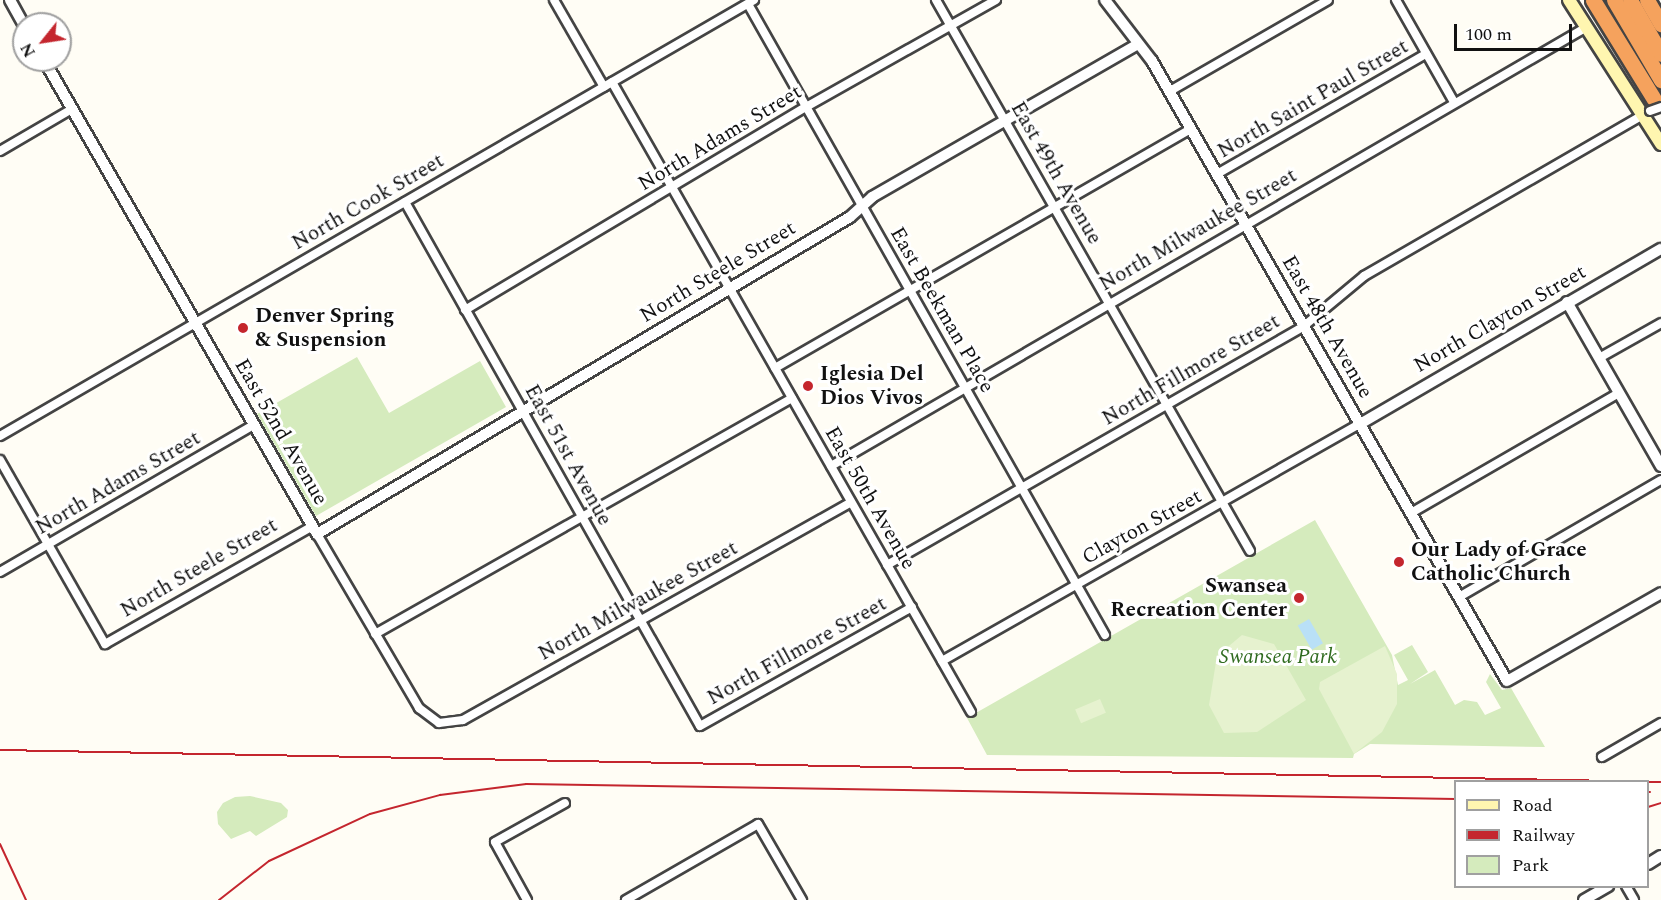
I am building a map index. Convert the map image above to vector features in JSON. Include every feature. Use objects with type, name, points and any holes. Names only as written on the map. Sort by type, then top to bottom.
[{"type":"highway","points":[[1593,0],[1652,108]]},
{"type":"highway","points":[[1614,0],[1661,80]]},
{"type":"highway","points":[[1630,0],[1661,54]]},
{"type":"highway","points":[[1647,0],[1661,24]]},
{"type":"main road","points":[[1569,0],[1585,28],[1592,31],[1652,108],[1661,144]]},
{"type":"street","name":"East 50th Avenue","points":[[554,0],[672,188],[971,712]]},
{"type":"street","name":"East 49th Avenue","points":[[936,0],[1250,551]]},
{"type":"street","name":"North Adams Street","points":[[465,310],[806,107],[996,0]]},
{"type":"street","name":"East 48th Avenue","points":[[1105,0],[1170,92],[1507,681],[1661,593]]},
{"type":"street","points":[[1170,92],[1328,0]]},
{"type":"street","points":[[1396,0],[1454,102]]},
{"type":"street","name":"North Cook Street","points":[[0,436],[751,2]]},
{"type":"street","name":"East Beekman Place","points":[[751,2],[861,207],[1105,634]]},
{"type":"street","name":"North Milwaukee Street","points":[[831,466],[1245,223],[1585,28]]},
{"type":"street","name":"North Steele Street","points":[[48,544],[105,644],[315,530],[522,411],[1138,44]]},
{"type":"street","name":"North Saint Paul Street","points":[[1217,174],[1426,54]]},
{"type":"street","name":"East 52nd Avenue","points":[[51,72],[418,708],[439,723]]},
{"type":"street","name":"North Fillmore Street","points":[[887,565],[1304,326],[1364,276],[1652,108]]},
{"type":"street","points":[[0,151],[72,109]]},
{"type":"street","name":"North Saint Paul Street","points":[[775,368],[1191,129]]},
{"type":"street","name":"East 51st Avenue","points":[[405,202],[700,726]]},
{"type":"street","name":"North Clayton Street","points":[[1360,424],[1661,249]]},
{"type":"street","points":[[1568,302],[1661,466]]},
{"type":"street","points":[[1599,358],[1661,323]]},
{"type":"street","points":[[1411,513],[1619,393]]},
{"type":"street","points":[[375,634],[792,398]]},
{"type":"street","name":"Clayton Street","points":[[942,661],[1360,424]]},
{"type":"street","name":"North Adams Street","points":[[0,572],[254,425]]},
{"type":"street","points":[[0,460],[48,544]]},
{"type":"street","points":[[1459,597],[1661,480]]},
{"type":"street","name":"North Milwaukee Street","points":[[439,723],[464,720],[851,502]]},
{"type":"street","name":"North Fillmore Street","points":[[700,726],[912,608]]},
{"type":"street","points":[[1602,757],[1661,723]]},
{"type":"street","points":[[527,900],[495,842],[565,803]]},
{"type":"street","points":[[626,900],[758,825],[802,900]]},
{"type":"street","points":[[1584,900],[1605,888]]},
{"type":"green space","points":[[357,357],[389,413],[480,361],[506,407],[316,516],[257,414]]},
{"type":"green space","name":"Swansea Park","points":[[1315,520],[1392,655],[1398,685],[1408,680],[1394,655],[1412,645],[1428,672],[1410,684],[1435,670],[1455,705],[1464,700],[1477,702],[1485,715],[1501,708],[1486,682],[1490,674],[1502,690],[1511,688],[1545,747],[1370,744],[1354,754],[1353,758],[987,755],[967,718]]},
{"type":"green space","points":[[1242,635],[1274,644],[1306,700],[1257,732],[1224,733],[1209,705],[1217,656]]},
{"type":"green space","points":[[1385,646],[1397,674],[1397,704],[1382,732],[1354,754],[1319,689],[1320,682]]},
{"type":"green space","points":[[1100,699],[1106,713],[1081,723],[1075,710]]},
{"type":"green space","points":[[250,796],[281,803],[288,810],[287,817],[256,836],[250,831],[231,839],[218,824],[217,812],[223,803],[235,797]]},
{"type":"water","points":[[1309,619],[1323,643],[1312,650],[1298,626]]},
{"type":"railway","points":[[0,750],[1557,780]]},
{"type":"railway","points":[[1649,782],[1661,782]]},
{"type":"railway","points":[[219,900],[269,861],[370,814],[440,795],[526,784],[1454,799]]},
{"type":"railway","points":[[1649,807],[1661,803]]},
{"type":"railway","points":[[0,844],[26,900]]},
{"type":"place","name":"Denver Spring & Suspension","points":[[243,328]]},
{"type":"place","name":"Iglesia Del Dios Vivos","points":[[808,386]]},
{"type":"place","name":"Our Lady of Grace Catholic Church","points":[[1399,562]]},
{"type":"place","name":"Swansea Recreation Center","points":[[1299,598]]}]
